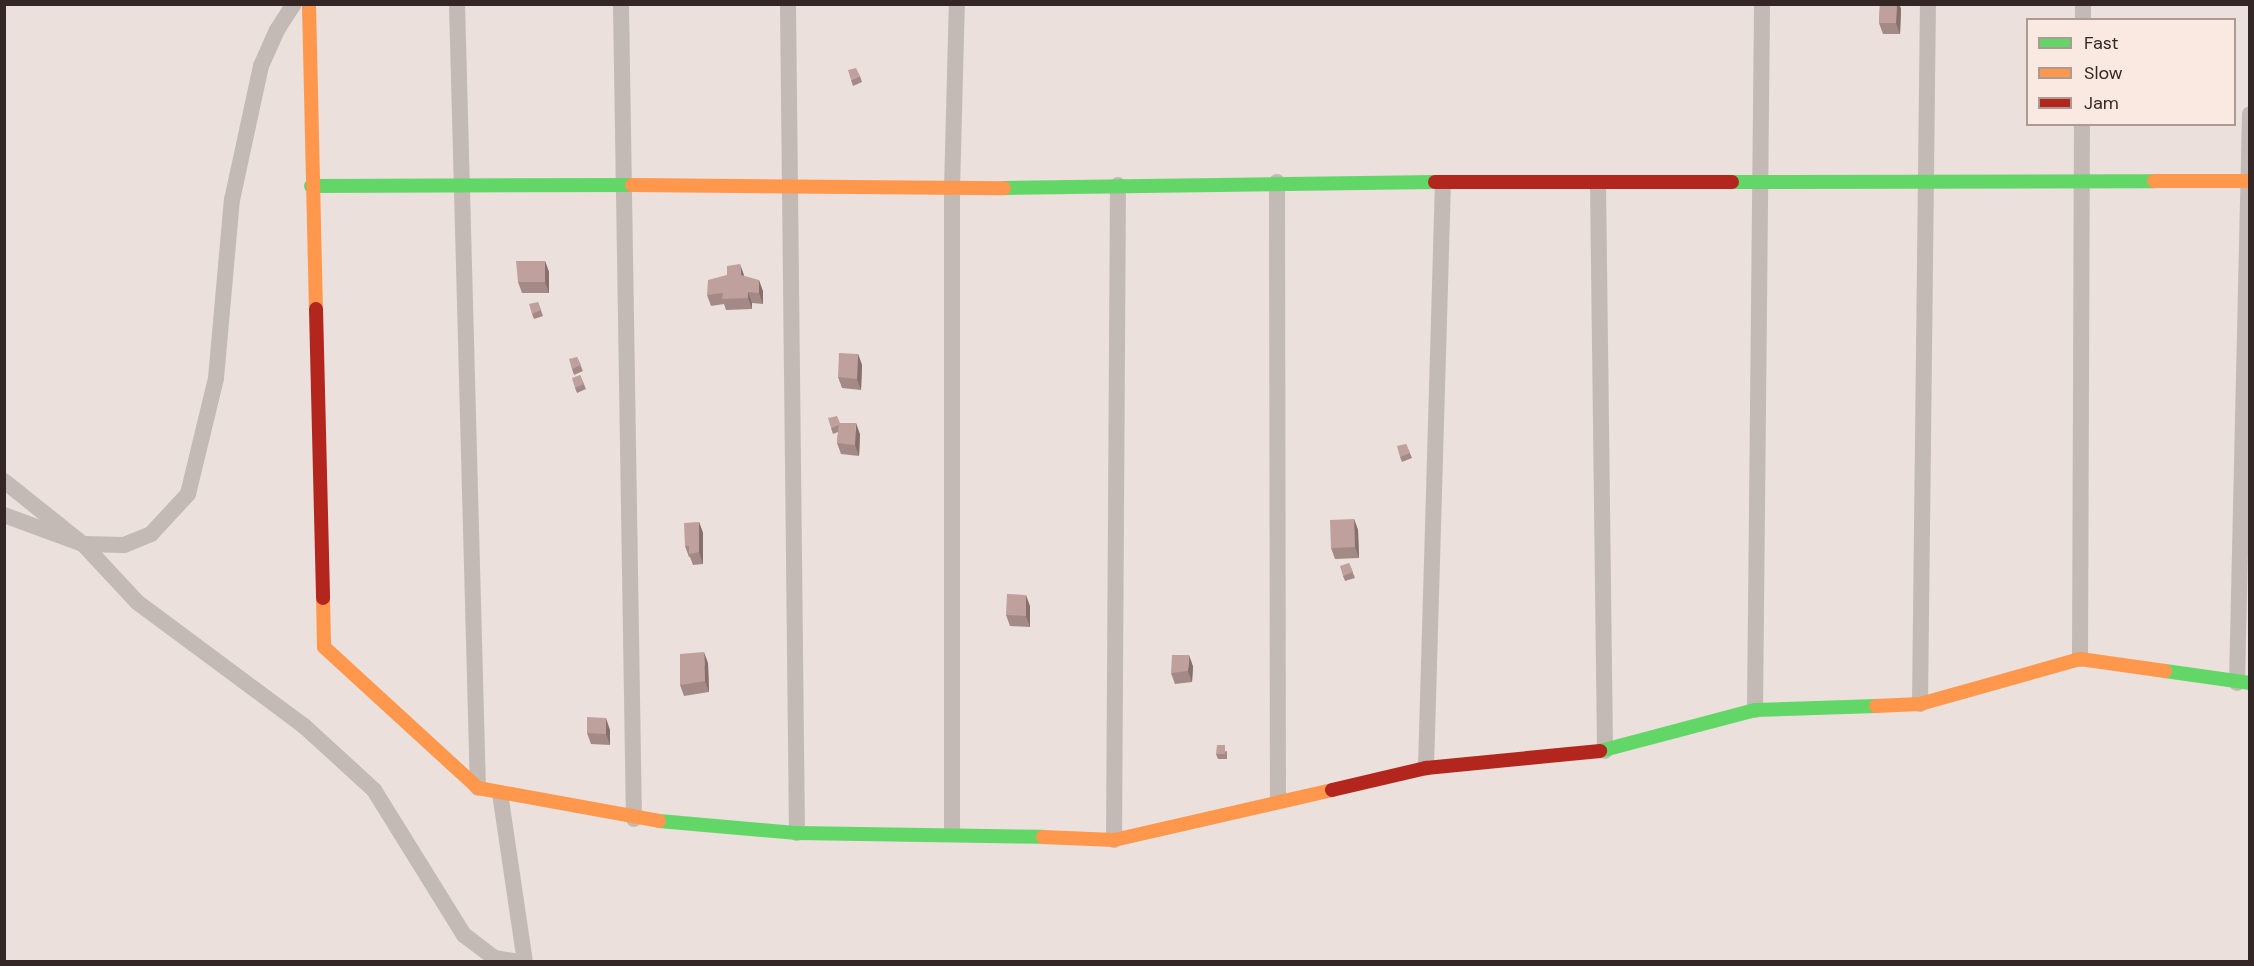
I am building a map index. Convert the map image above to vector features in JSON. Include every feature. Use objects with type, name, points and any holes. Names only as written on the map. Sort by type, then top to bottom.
[{"type":"street","points":[[4,515],[83,544],[124,545],[151,534],[188,494],[216,378],[232,200],[261,66],[277,30],[294,4]]},
{"type":"street","points":[[309,4],[310,186],[324,647],[478,788],[634,819],[797,833],[952,833],[1114,840],[1426,768],[1605,751],[1755,710],[1920,704],[2080,659],[2243,683],[2250,114]]},
{"type":"street","points":[[457,4],[465,186],[478,788]]},
{"type":"street","points":[[621,4],[622,185],[634,819]]},
{"type":"street","points":[[788,4],[797,833]]},
{"type":"street","points":[[952,833],[952,189],[957,4]]},
{"type":"street","points":[[1755,710],[1762,4]]},
{"type":"street","points":[[1920,704],[1928,182],[1928,4]]},
{"type":"street","points":[[2080,659],[2082,126]]},
{"type":"street","points":[[310,186],[789,185],[952,189],[1276,182],[2249,181]]},
{"type":"street","points":[[1276,182],[1278,801]]},
{"type":"street","points":[[1426,768],[1443,183]]},
{"type":"street","points":[[1598,183],[1605,751]]},
{"type":"street","points":[[1114,840],[1118,185]]},
{"type":"street","points":[[4,481],[83,544],[137,602],[304,726],[374,790],[410,842],[464,935],[494,958],[519,962]]},
{"type":"street","points":[[500,793],[525,962]]},
{"type":"building","points":[[1880,4],[1897,4],[1896,23],[1879,23]]},
{"type":"building","points":[[856,68],[860,76],[851,80],[848,70]]},
{"type":"building","points":[[516,261],[545,261],[545,282],[518,282]]},
{"type":"building","points":[[740,264],[741,275],[759,280],[759,293],[748,292],[748,298],[722,299],[723,293],[707,295],[708,280],[727,275],[727,266]]},
{"type":"building","points":[[538,302],[541,310],[532,314],[529,304]]},
{"type":"building","points":[[839,353],[858,354],[857,379],[838,377]]},
{"type":"building","points":[[577,357],[581,365],[572,369],[569,359]]},
{"type":"building","points":[[580,375],[584,384],[575,388],[572,378]]},
{"type":"building","points":[[837,416],[839,425],[831,428],[828,418]]},
{"type":"building","points":[[839,423],[856,423],[855,445],[837,443]]},
{"type":"building","points":[[1406,444],[1410,453],[1400,457],[1397,446]]},
{"type":"building","points":[[1354,519],[1355,547],[1331,548],[1330,520]]},
{"type":"building","points":[[699,522],[699,552],[689,554],[689,546],[685,546],[684,523]]},
{"type":"building","points":[[1349,563],[1353,572],[1343,576],[1340,566]]},
{"type":"building","points":[[1007,594],[1026,595],[1026,616],[1006,615]]},
{"type":"building","points":[[704,652],[705,681],[680,685],[680,654]]},
{"type":"building","points":[[1172,655],[1189,655],[1188,671],[1171,673]]},
{"type":"building","points":[[587,717],[606,718],[606,734],[587,733]]},
{"type":"building","points":[[1217,745],[1225,745],[1225,754],[1216,754]]},
{"type":"traffic: fast","points":[[1732,182],[2154,181]]},
{"type":"traffic: fast","points":[[1004,188],[1435,182]]},
{"type":"traffic: fast","points":[[311,186],[632,185]]},
{"type":"traffic: fast","points":[[2165,671],[2250,683]]},
{"type":"traffic: fast","points":[[1600,751],[1755,710],[1876,706]]},
{"type":"traffic: fast","points":[[659,821],[797,833],[1043,837]]},
{"type":"traffic: slow","points":[[309,4],[316,309]]},
{"type":"traffic: slow","points":[[2154,181],[2250,181]]},
{"type":"traffic: slow","points":[[632,185],[1004,188]]},
{"type":"traffic: slow","points":[[323,598],[324,647],[478,788],[659,821]]},
{"type":"traffic: slow","points":[[1876,706],[1920,704],[2080,659],[2165,671]]},
{"type":"traffic: slow","points":[[1043,837],[1114,840],[1332,790]]},
{"type":"traffic: jam","points":[[1435,182],[1732,182]]},
{"type":"traffic: jam","points":[[316,309],[323,598]]},
{"type":"traffic: jam","points":[[1332,790],[1426,768],[1600,751]]}]
